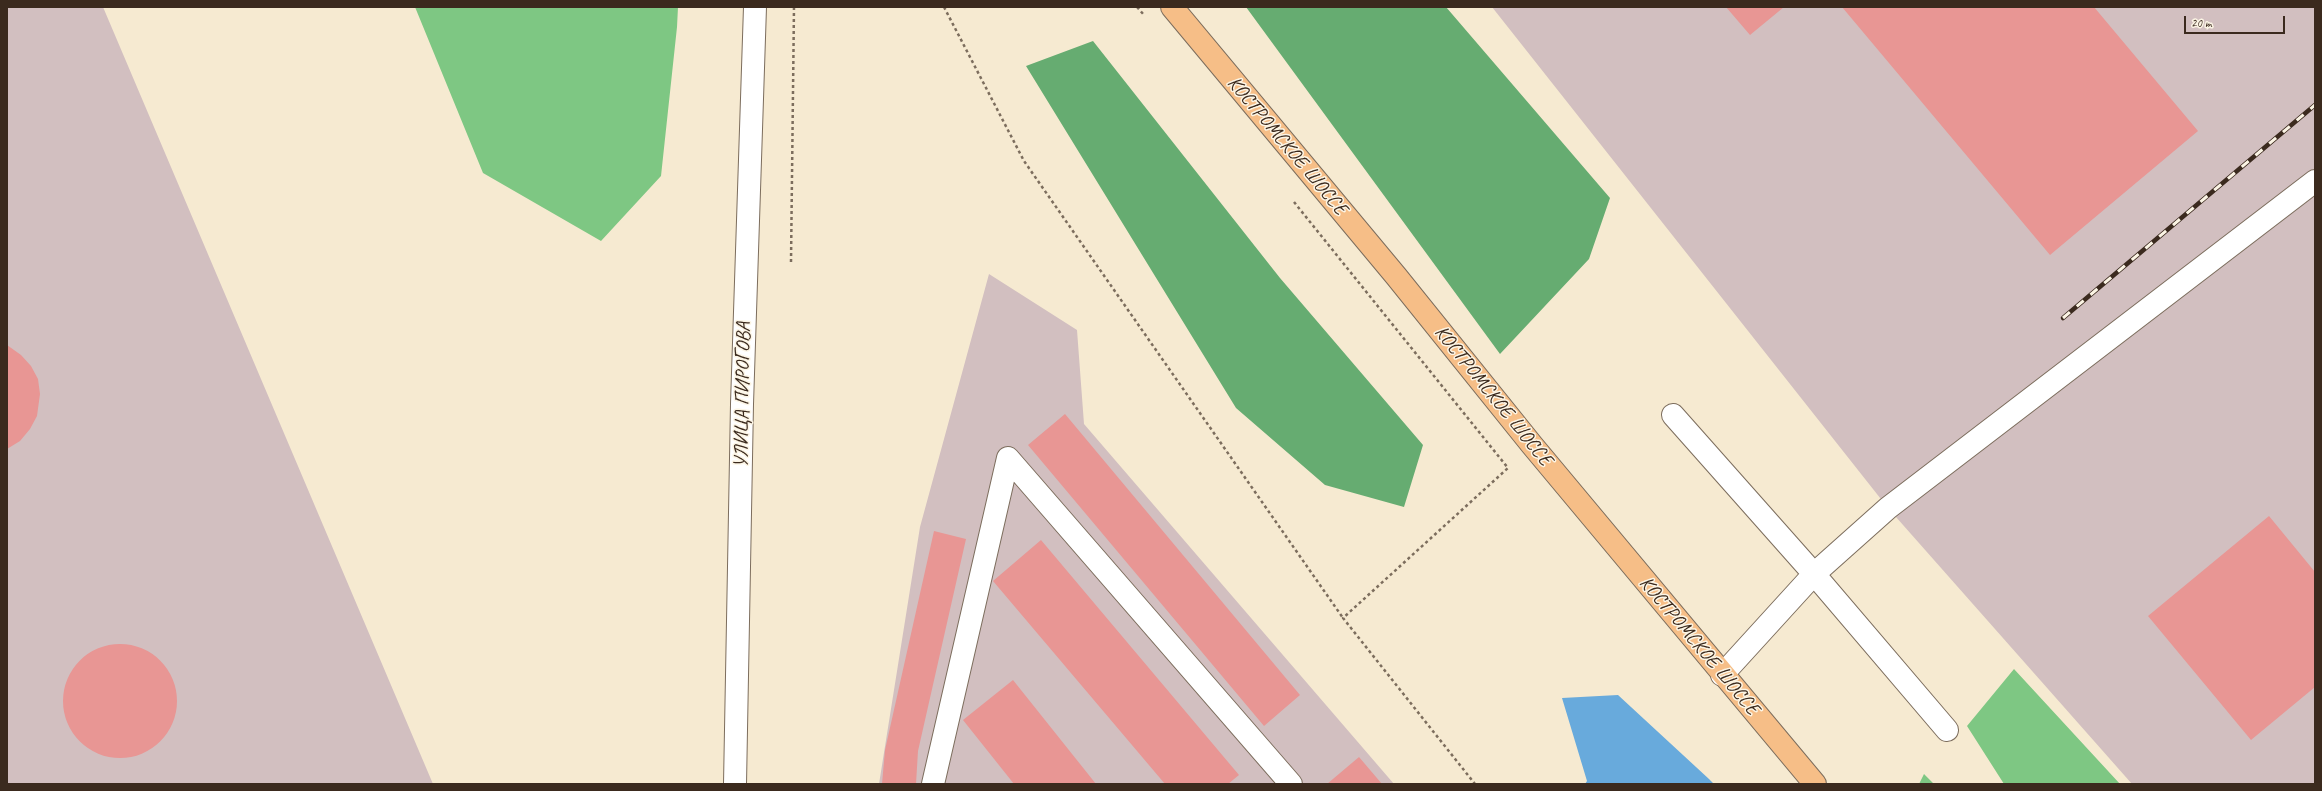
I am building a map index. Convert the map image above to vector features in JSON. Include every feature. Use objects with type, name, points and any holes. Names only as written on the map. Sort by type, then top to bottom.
[{"type":"highway","name":"КОСТРОМСКОЕ ШОССЕ","points":[[1172,7],[1396,276],[1532,445],[1815,784]]},
{"type":"street","name":"УЛИЦА ПИРОГОВА","points":[[735,784],[742,412],[754,7]]},
{"type":"street","points":[[1722,674],[1814,574],[1888,508],[2315,181]]},
{"type":"street","points":[[1673,415],[1814,574],[1947,730]]},
{"type":"street","points":[[933,784],[1008,458],[1291,784]]},
{"type":"path","points":[[791,262],[794,7]]},
{"type":"path","points":[[944,7],[1024,161],[1343,618],[1475,784]]},
{"type":"path","points":[[1137,7],[1147,19]]},
{"type":"path","points":[[1290,198],[1508,468],[1343,618]]},
{"type":"shaded area","points":[[7,7],[103,7],[433,784],[7,784]]},
{"type":"shaded area","points":[[1492,7],[2315,7],[2315,784],[2132,784],[1888,508]]},
{"type":"shaded area","points":[[989,274],[1077,330],[1084,424],[1394,784],[879,784],[920,527]]},
{"type":"green space","points":[[415,7],[678,7],[661,176],[601,241],[483,173]]},
{"type":"green space","points":[[1246,7],[1446,7],[1610,198],[1589,259],[1500,354]]},
{"type":"green space","points":[[1093,41],[1280,278],[1423,445],[1404,507],[1325,485],[1236,408],[1026,66]]},
{"type":"green space","points":[[2014,669],[2120,784],[2004,784],[1967,726]]},
{"type":"green space","points":[[1924,774],[1934,784],[1919,784]]},
{"type":"water","points":[[1618,695],[1714,784],[1585,784],[1587,781],[1562,698]]},
{"type":"building","points":[[1726,7],[1784,7],[1750,35]]},
{"type":"building","points":[[1842,7],[2094,7],[2198,131],[2050,255]]},
{"type":"building","points":[[7,345],[21,355],[31,366],[38,379],[40,394],[37,416],[30,429],[20,441],[7,449]]},
{"type":"building","points":[[1065,414],[1300,695],[1264,726],[1028,445]]},
{"type":"building","points":[[2269,516],[2315,572],[2315,687],[2251,740],[2148,616]]},
{"type":"building","points":[[934,531],[966,539],[918,751],[916,784],[882,784],[885,750]]},
{"type":"building","points":[[1041,540],[1239,775],[1228,784],[1165,784],[993,581]]},
{"type":"building","points":[[120,644],[142,648],[152,653],[168,669],[173,679],[177,701],[173,723],[168,733],[152,749],[142,754],[120,758],[98,754],[88,749],[72,733],[67,723],[63,701],[67,679],[72,669],[88,653],[98,648]]},
{"type":"building","points":[[1013,680],[1096,784],[1014,784],[963,720]]},
{"type":"building","points":[[1359,757],[1382,784],[1327,784]]},
{"type":"railway","points":[[2063,318],[2315,105]]}]
